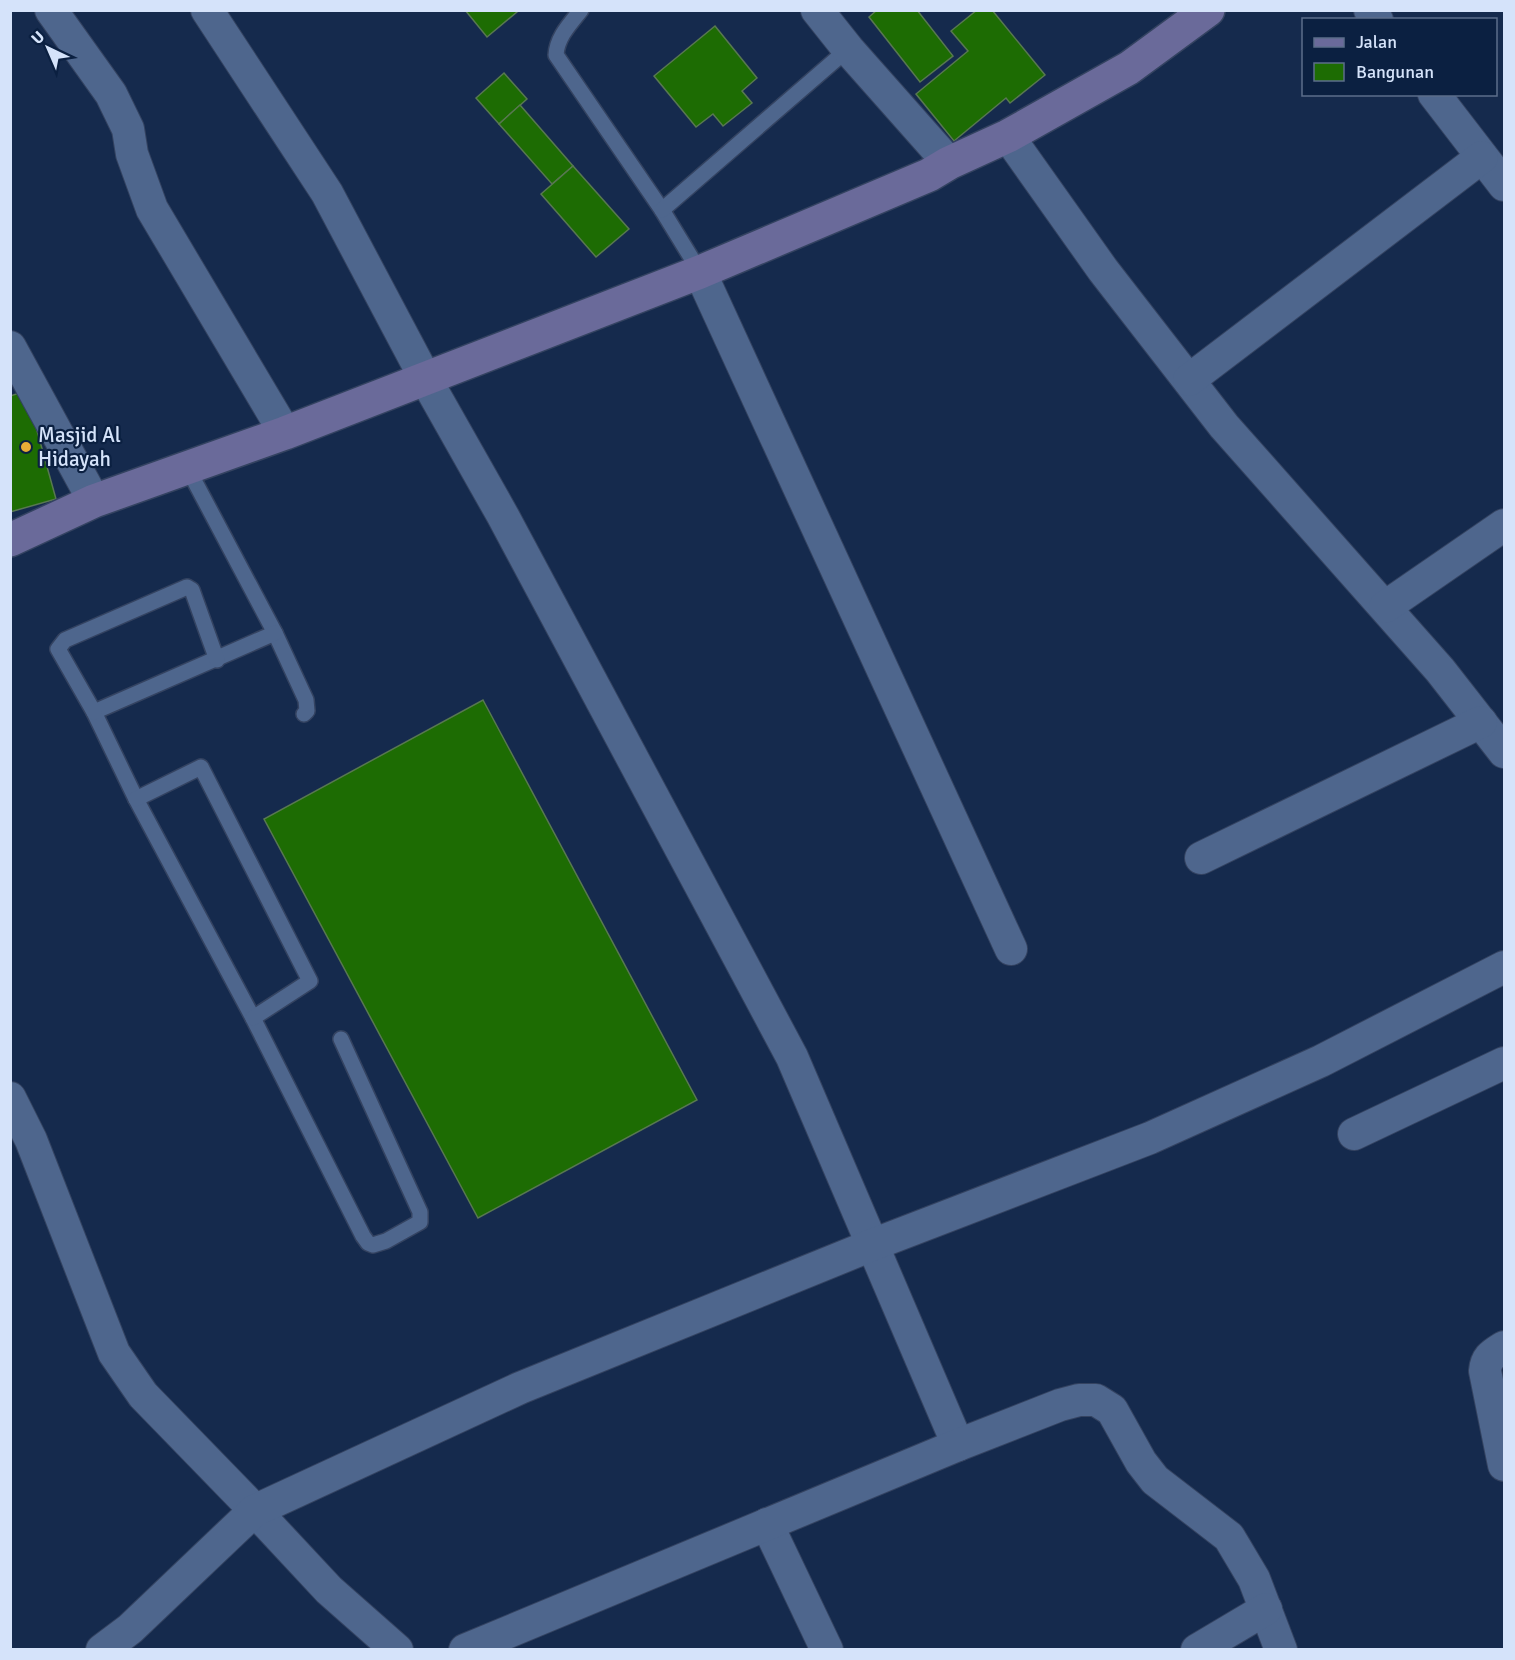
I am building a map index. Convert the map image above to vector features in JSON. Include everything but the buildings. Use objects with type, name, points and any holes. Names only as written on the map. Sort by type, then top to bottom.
[{"type":"main road","points":[[10,540],[94,501],[285,433],[700,272],[929,175],[949,163],[1008,136],[1129,68],[1208,10]]},
{"type":"street","points":[[51,10],[111,94],[129,129],[132,154],[152,209],[285,433]]},
{"type":"street","points":[[207,10],[327,193],[425,378],[503,516],[781,1037],[958,1445]]},
{"type":"street","points":[[817,10],[848,49],[949,163]]},
{"type":"street","points":[[1436,96],[1504,185]]},
{"type":"street","points":[[1008,136],[1103,270],[1224,426],[1440,670],[1504,752]]},
{"type":"street","points":[[1189,380],[1482,157]]},
{"type":"street","points":[[700,272],[1011,949]]},
{"type":"street","points":[[10,347],[94,501]]},
{"type":"street","points":[[1385,607],[1504,525]]},
{"type":"street","points":[[1201,858],[1481,723]]},
{"type":"street","points":[[102,1650],[130,1629],[254,1510],[520,1389],[872,1245],[1150,1138],[1321,1061],[1504,967]]},
{"type":"street","points":[[1354,1134],[1504,1063]]},
{"type":"street","points":[[10,1098],[31,1140],[114,1353],[142,1395],[329,1590],[397,1650]]},
{"type":"street","points":[[1504,1347],[1485,1362],[1504,1465]]},
{"type":"street","points":[[465,1650],[958,1445],[1060,1405],[1079,1400],[1096,1400],[1112,1410],[1141,1462],[1155,1480],[1229,1537],[1254,1579],[1281,1650]]},
{"type":"street","points":[[767,1524],[827,1650]]},
{"type":"street","points":[[1197,1650],[1266,1609]]},
{"type":"lane","points":[[581,10],[561,37],[556,47],[556,55],[662,210],[700,272]]},
{"type":"lane","points":[[662,210],[848,49]]},
{"type":"lane","points":[[187,467],[275,633],[306,700],[307,711],[304,714]]},
{"type":"lane","points":[[217,660],[192,590],[188,587],[65,640],[58,649],[94,712],[136,799],[253,1018],[363,1236],[369,1243],[377,1244],[420,1222],[420,1212],[341,1039]]},
{"type":"lane","points":[[94,712],[275,633]]},
{"type":"lane","points":[[136,799],[201,766],[310,981],[253,1018]]},
{"type":"place","name":"Masjid Al Hidayah","points":[[26,447]]}]
